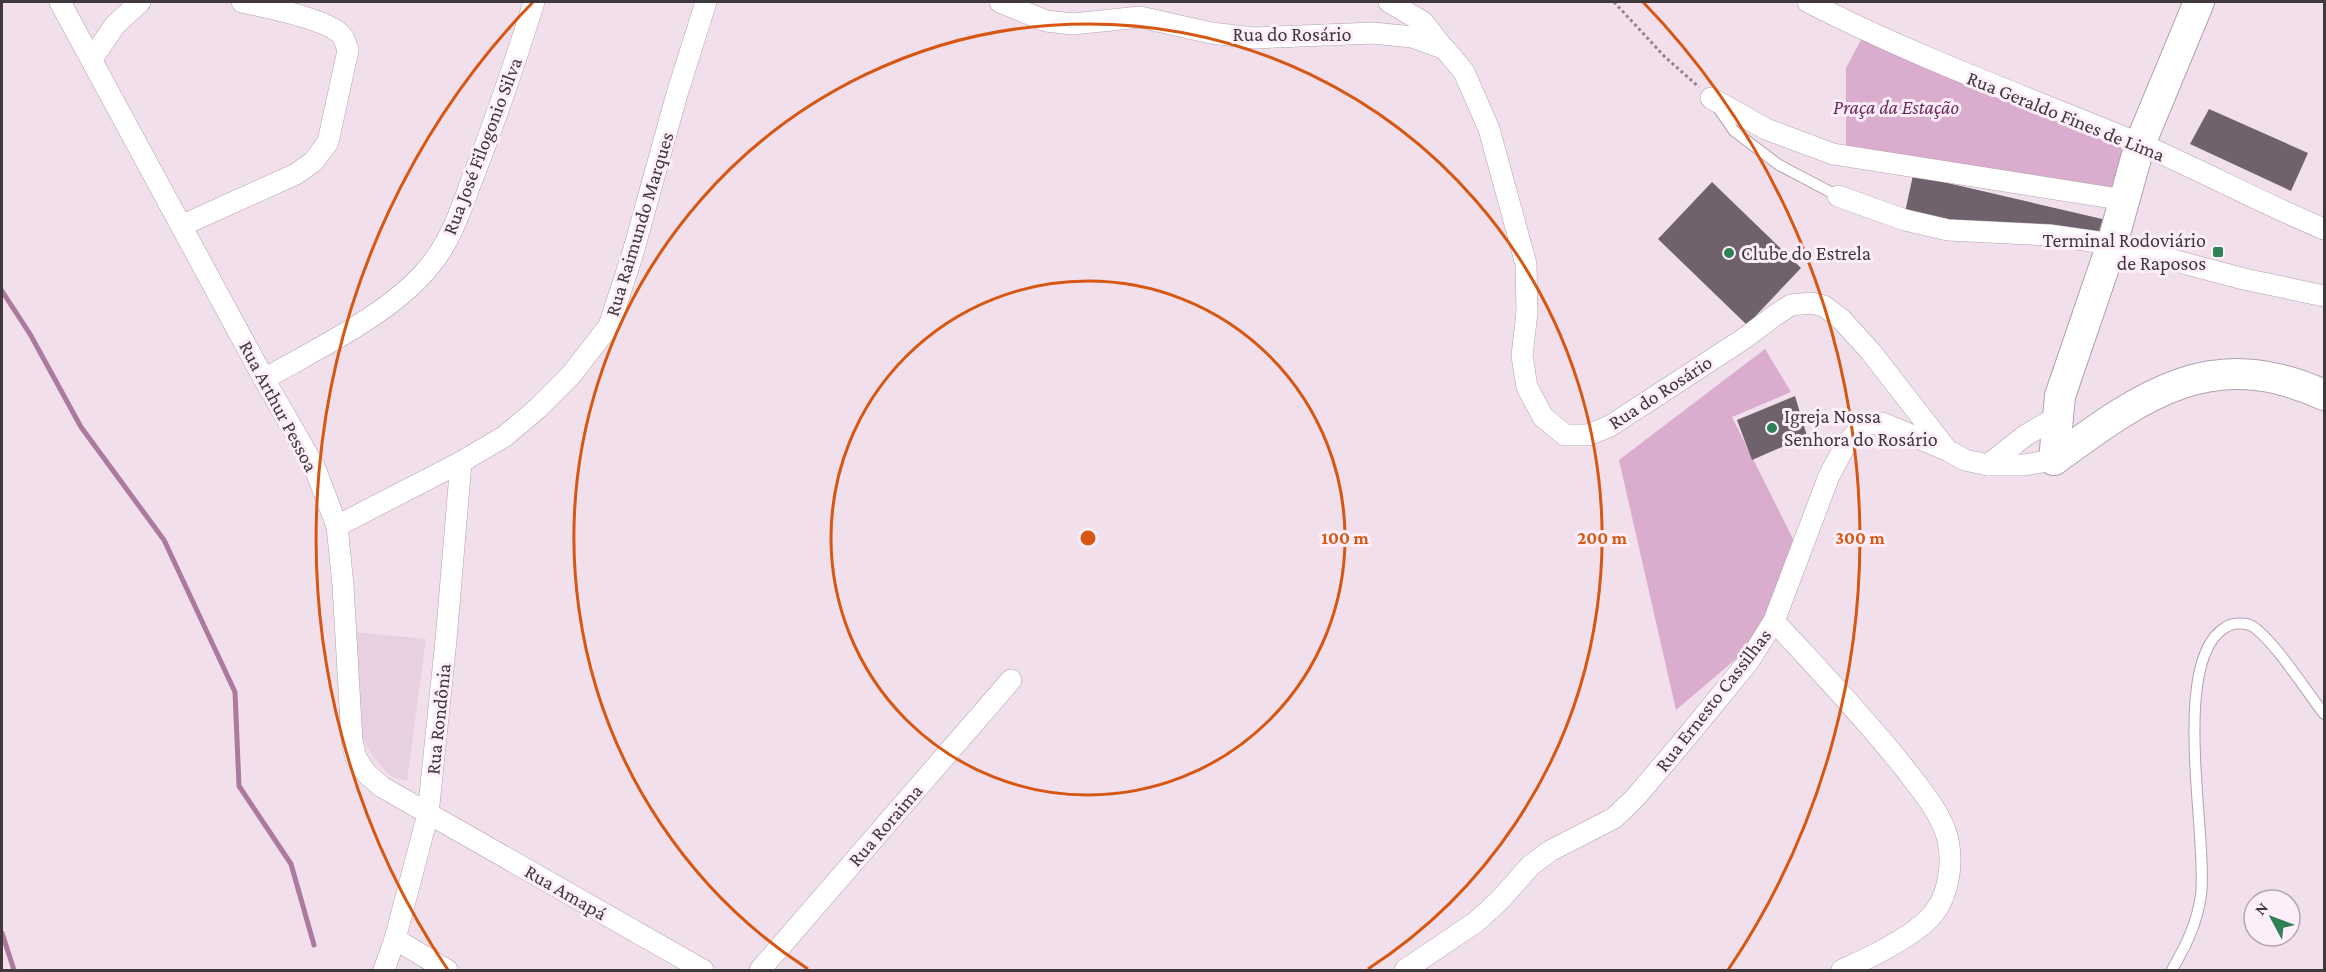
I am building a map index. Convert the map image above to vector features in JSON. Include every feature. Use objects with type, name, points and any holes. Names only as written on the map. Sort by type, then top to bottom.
[{"type":"main road","points":[[2054,460],[2060,396],[2112,244],[2140,144],[2199,2]]},
{"type":"main road","points":[[2054,460],[2118,413],[2175,384],[2230,372],[2284,379],[2325,395]]},
{"type":"street","name":"Rua Arthur Pessoa","points":[[60,2],[183,225],[264,379],[314,466],[337,526],[343,585],[352,741],[356,758],[367,774],[382,787],[428,814]]},
{"type":"street","points":[[92,59],[115,25],[140,2]]},
{"type":"street","points":[[183,225],[296,174],[314,161],[328,142],[348,50],[343,37],[334,28],[321,22],[242,2]]},
{"type":"street","name":"Rua José Filogonio Silva","points":[[264,379],[348,331],[398,297],[429,268],[449,239],[486,145],[534,2]]},
{"type":"street","name":"Rua Raimundo Marques","points":[[337,526],[506,436],[571,375],[609,326],[632,256],[674,105],[706,2]]},
{"type":"street","name":"Rua do Rosário","points":[[1000,2],[1046,21],[1073,24],[1140,17],[1211,33],[1254,38],[1373,33],[1412,37],[1444,49]]},
{"type":"street","name":"Rua do Rosário","points":[[1389,2],[1423,22],[1464,72],[1488,129],[1526,264],[1527,312],[1522,356],[1527,387],[1543,417],[1565,435],[1588,435],[1610,426],[1745,338],[1791,305],[1811,303],[1824,306],[1841,319],[1947,450]]},
{"type":"street","name":"Rua Geraldo Fines de Lima","points":[[1808,2],[1860,29],[1955,70],[2140,144],[2325,229]]},
{"type":"street","points":[[1711,98],[1766,129],[1833,154],[2125,200]]},
{"type":"street","points":[[1838,196],[1905,220],[1948,230],[2049,235],[2112,244],[2244,279],[2319,293]]},
{"type":"street","points":[[1988,465],[2026,435],[2057,417]]},
{"type":"street","name":"Rua Ernesto Cassilhas","points":[[1405,970],[1476,922],[1500,900],[1530,866],[1550,851],[1614,818],[1634,799],[1749,661],[1774,621],[1829,476],[1846,444],[1863,425],[1882,423],[1947,450],[1965,460],[1988,465],[2024,465],[2054,460]]},
{"type":"street","name":"Rua Rondônia","points":[[384,970],[395,939],[428,814],[461,462]]},
{"type":"street","points":[[1774,621],[1873,729],[1933,805],[1946,832],[1950,862],[1946,891],[1934,913],[1906,937],[1842,970]]},
{"type":"street","name":"Rua Roraima","points":[[760,970],[1011,680]]},
{"type":"street","name":"Rua Amapá","points":[[428,814],[703,970]]},
{"type":"street","points":[[395,939],[447,970]]},
{"type":"lane","points":[[1711,98],[1734,131],[1779,165],[1838,196]]},
{"type":"lane","points":[[2172,970],[2193,932],[2201,893],[2194,702],[2202,657],[2217,632],[2231,624],[2250,625],[2269,643],[2325,714]]},
{"type":"path","points":[[1614,2],[1665,57],[1711,98]]},
{"type":"shaded area","points":[[354,632],[426,639],[407,781],[390,776],[373,756],[360,735]]},
{"type":"green space","name":"Praça da Estação","points":[[1862,38],[2126,142],[2113,199],[1846,150],[1846,68]]},
{"type":"green space","points":[[1765,349],[1791,392],[1732,417],[1795,543],[1763,636],[1676,710],[1619,460]]},
{"type":"building","points":[[2209,109],[2308,153],[2291,191],[2190,144]]},
{"type":"building","points":[[1913,175],[2111,221],[2111,233],[1904,217]]},
{"type":"building","name":"Clube do Estrela","points":[[1712,182],[1801,268],[1747,325],[1658,239]]},
{"type":"building","name":"Igreja Nossa Senhora do Rosário","points":[[1795,396],[1807,436],[1752,460],[1737,420]]},
{"type":"waterway","points":[[2,291],[30,334],[81,427],[164,540],[235,692],[239,786],[291,864],[314,945]]},
{"type":"waterway","points":[[2,933],[14,970]]},
{"type":"place","name":"Terminal Rodoviário de Raposos","points":[[2218,252]]},
{"type":"place","name":"Clube do Estrela","points":[[1729,253]]},
{"type":"place","name":"Igreja Nossa Senhora do Rosário","points":[[1772,428]]}]
